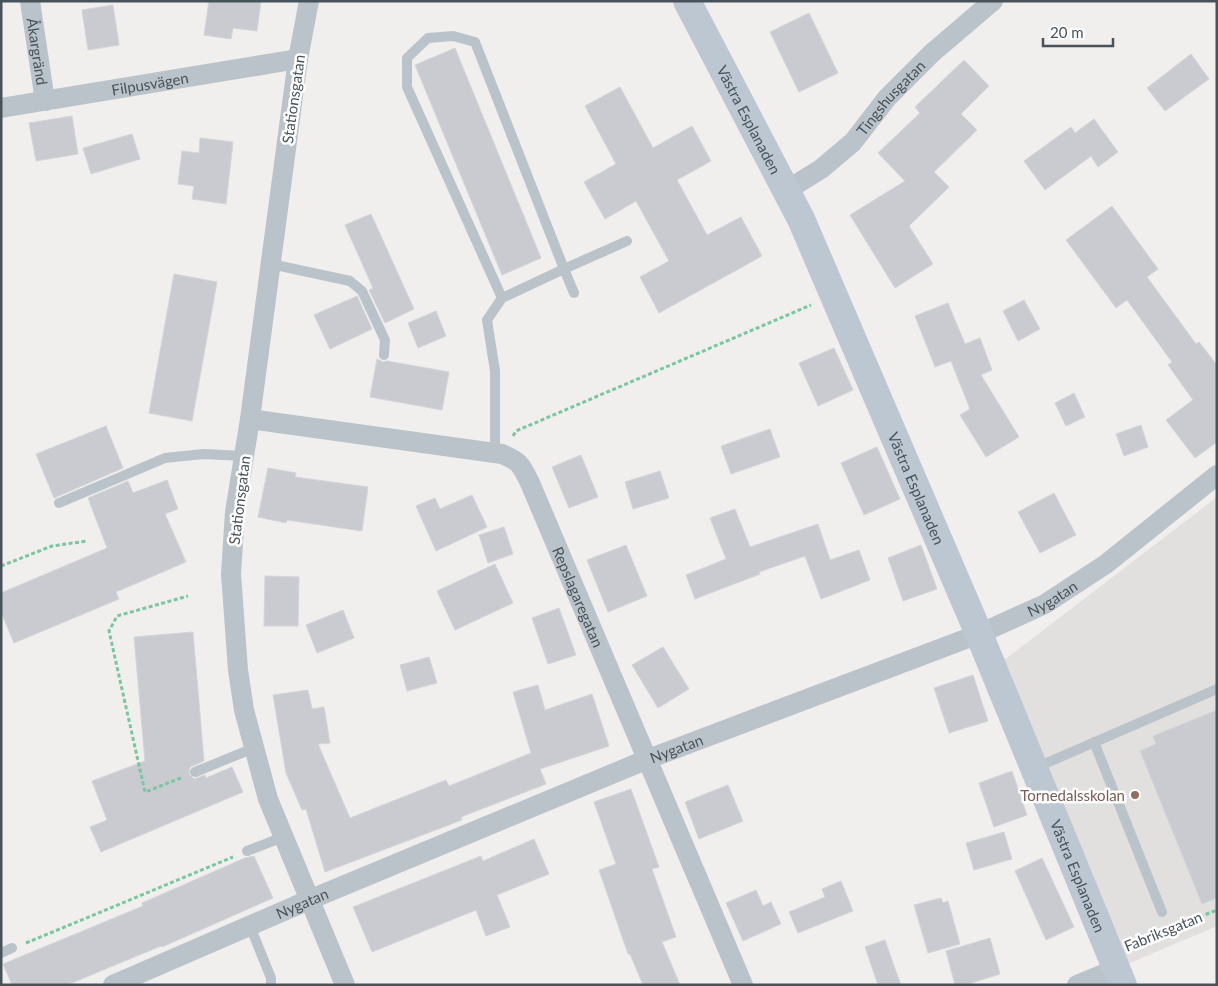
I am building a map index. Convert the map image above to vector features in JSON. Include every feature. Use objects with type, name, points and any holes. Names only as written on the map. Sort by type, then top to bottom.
[{"type":"street","name":"Åkargränd","points":[[30,1],[45,101]]},
{"type":"street","name":"Stationsgatan","points":[[309,1],[298,59],[250,420],[235,512],[231,574],[238,670],[244,710],[268,799],[346,985]]},
{"type":"street","name":"Västra Esplanaden","points":[[687,1],[787,190],[834,295],[979,634],[1116,969]]},
{"type":"street","name":"Tingshusgatan","points":[[787,190],[821,169],[853,142],[887,98],[932,53],[993,1]]},
{"type":"street","name":"Filpusvägen","points":[[1,108],[298,59]]},
{"type":"street","name":"Repslagaregatan","points":[[250,420],[498,454],[516,460],[521,464],[743,985]]},
{"type":"street","name":"Nygatan","points":[[114,985],[309,900],[648,759],[979,634],[1045,604],[1106,564],[1217,475]]},
{"type":"street","name":"Fabriksgatan","points":[[1077,985],[1116,969]]},
{"type":"lane","points":[[502,298],[407,87],[407,58],[428,38],[453,36],[475,42],[574,293]]},
{"type":"lane","points":[[498,454],[494,371],[487,320],[502,298],[627,242]]},
{"type":"lane","points":[[271,264],[350,281],[362,291],[385,340],[384,355]]},
{"type":"lane","points":[[59,503],[166,458],[203,454],[244,456]]},
{"type":"lane","points":[[1034,768],[1217,689]]},
{"type":"lane","points":[[1094,742],[1162,912]]},
{"type":"lane","points":[[195,772],[254,748]]},
{"type":"lane","points":[[247,851],[284,837]]},
{"type":"lane","points":[[250,926],[271,978],[271,985]]},
{"type":"lane","points":[[1,953],[12,948]]},
{"type":"path","points":[[498,454],[516,431],[834,295]]},
{"type":"path","points":[[1,566],[52,546],[87,541]]},
{"type":"path","points":[[188,596],[117,616],[109,631],[145,792],[195,772]]},
{"type":"path","points":[[12,948],[247,851]]},
{"type":"path","name":"Fabriksgatan","points":[[1116,969],[1217,910]]},
{"type":"shaded area","name":"Tornedalsskolan","points":[[1217,497],[1217,926],[1123,966],[999,664]]},
{"type":"building","points":[[209,1],[261,1],[257,31],[233,28],[231,39],[204,35]]},
{"type":"building","points":[[113,5],[119,45],[88,50],[82,10]]},
{"type":"building","points":[[809,13],[838,73],[799,92],[770,32]]},
{"type":"building","points":[[455,48],[541,258],[502,275],[415,65]]},
{"type":"building","points":[[1191,54],[1209,79],[1165,111],[1147,88]]},
{"type":"building","points":[[964,60],[989,86],[961,114],[977,130],[934,172],[949,187],[909,226],[933,264],[895,288],[850,215],[905,181],[878,153],[920,113],[915,107]]},
{"type":"building","points":[[620,87],[653,148],[692,126],[711,161],[677,180],[707,235],[741,217],[762,256],[659,313],[640,277],[669,261],[636,201],[605,219],[584,182],[616,164],[585,106]]},
{"type":"building","points":[[72,116],[78,154],[36,161],[29,123]]},
{"type":"building","points":[[1094,119],[1118,152],[1098,167],[1091,156],[1045,190],[1024,161],[1071,127],[1075,133]]},
{"type":"building","points":[[132,134],[140,159],[91,174],[83,148]]},
{"type":"building","points":[[200,138],[233,142],[226,204],[192,199],[194,186],[178,184],[182,151],[199,153]]},
{"type":"building","points":[[1112,206],[1158,269],[1147,277],[1196,344],[1199,342],[1217,365],[1217,442],[1195,458],[1166,420],[1193,400],[1168,365],[1172,362],[1127,300],[1116,308],[1066,240]]},
{"type":"building","points":[[371,214],[414,309],[385,323],[369,290],[373,288],[345,225]]},
{"type":"building","points":[[174,274],[217,282],[192,421],[149,413]]},
{"type":"building","points":[[357,296],[372,329],[330,349],[314,315]]},
{"type":"building","points":[[1024,300],[1040,329],[1018,341],[1003,311]]},
{"type":"building","points":[[948,303],[965,344],[980,338],[992,370],[981,375],[1019,437],[986,457],[960,415],[970,409],[951,361],[935,367],[915,316]]},
{"type":"building","points":[[436,311],[446,336],[418,348],[408,323]]},
{"type":"building","points":[[834,348],[853,390],[818,406],[799,363]]},
{"type":"building","points":[[377,359],[383,362],[387,361],[449,372],[442,410],[370,397]]},
{"type":"building","points":[[1074,393],[1085,417],[1066,426],[1055,403]]},
{"type":"building","points":[[1141,425],[1148,447],[1124,456],[1116,434]]},
{"type":"building","points":[[106,426],[123,468],[54,498],[36,454]]},
{"type":"building","points":[[770,429],[780,457],[731,474],[721,446]]},
{"type":"building","points":[[877,447],[900,499],[864,515],[841,463]]},
{"type":"building","points":[[581,455],[598,497],[569,508],[552,467]]},
{"type":"building","points":[[268,468],[296,473],[295,477],[368,487],[362,531],[287,520],[286,523],[258,517]]},
{"type":"building","points":[[660,471],[669,498],[633,509],[625,482]]},
{"type":"building","points":[[167,480],[178,509],[165,514],[186,562],[116,592],[119,599],[14,643],[1,612],[1,593],[107,548],[88,498],[128,481],[133,493]]},
{"type":"building","points":[[1054,493],[1076,535],[1040,553],[1018,512]]},
{"type":"building","points":[[472,495],[487,527],[436,551],[416,506],[435,498],[440,509]]},
{"type":"building","points":[[735,509],[750,547],[818,524],[830,560],[859,550],[870,580],[821,599],[805,556],[759,572],[760,574],[695,599],[686,575],[726,559],[710,518]]},
{"type":"building","points":[[504,527],[513,554],[488,563],[479,535]]},
{"type":"building","points":[[626,545],[647,596],[608,612],[587,560]]},
{"type":"building","points":[[921,545],[937,589],[903,601],[888,558]]},
{"type":"building","points":[[495,564],[513,603],[455,630],[437,591]]},
{"type":"building","points":[[265,576],[299,577],[298,626],[264,626]]},
{"type":"building","points":[[559,608],[576,655],[548,664],[532,618]]},
{"type":"building","points":[[343,610],[354,638],[317,653],[306,625]]},
{"type":"building","points":[[193,632],[204,761],[190,767],[189,774],[194,779],[205,775],[206,778],[232,767],[243,792],[101,852],[90,827],[107,820],[92,781],[145,761],[134,637]]},
{"type":"building","points":[[663,647],[689,689],[658,708],[632,665]]},
{"type":"building","points":[[429,657],[437,683],[407,691],[400,665]]},
{"type":"building","points":[[973,675],[988,721],[949,733],[934,688]]},
{"type":"building","points":[[538,685],[545,710],[592,694],[609,746],[540,769],[546,784],[461,817],[462,820],[325,872],[306,809],[302,810],[286,773],[273,695],[308,690],[312,709],[324,707],[330,743],[318,744],[350,818],[446,780],[449,786],[531,753],[513,692]]},
{"type":"building","points":[[1217,710],[1217,898],[1202,904],[1140,751],[1156,744],[1153,736]]},
{"type":"building","points":[[1012,771],[1027,815],[994,827],[979,783]]},
{"type":"building","points":[[728,785],[743,821],[699,839],[685,802]]},
{"type":"building","points":[[631,789],[659,867],[652,869],[676,937],[662,942],[680,985],[643,985],[630,954],[628,954],[599,870],[616,864],[594,802]]},
{"type":"building","points":[[1004,832],[1012,859],[974,870],[966,843]]},
{"type":"building","points":[[534,839],[549,874],[497,895],[510,927],[486,936],[476,910],[372,952],[353,907],[481,856],[483,861]]},
{"type":"building","points":[[254,856],[273,898],[162,947],[67,985],[12,985],[3,964],[143,906],[142,903],[245,858]]},
{"type":"building","points":[[1042,858],[1074,927],[1046,940],[1015,871]]},
{"type":"building","points":[[841,881],[853,911],[798,933],[789,912],[825,897],[822,889]]},
{"type":"building","points":[[756,890],[763,906],[771,902],[781,924],[743,941],[726,903]]},
{"type":"building","points":[[941,898],[943,903],[948,901],[960,944],[928,953],[914,905]]},
{"type":"building","points":[[990,938],[1000,974],[965,985],[955,985],[946,951]]},
{"type":"building","points":[[885,940],[901,985],[878,985],[865,947]]},
{"type":"place","name":"Tornedalsskolan","points":[[1135,795]]}]
